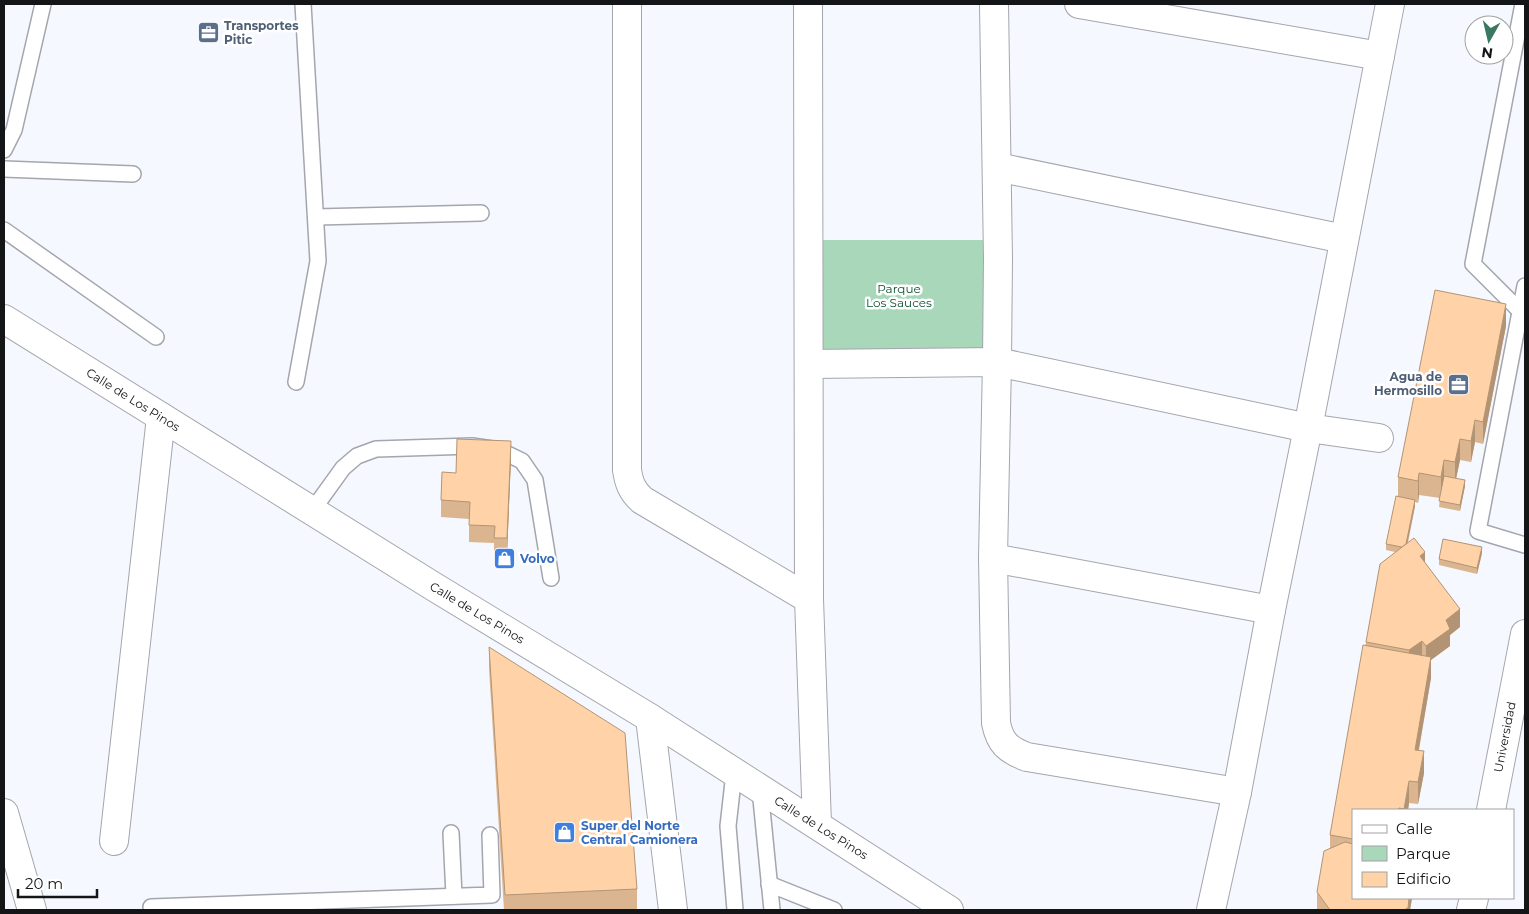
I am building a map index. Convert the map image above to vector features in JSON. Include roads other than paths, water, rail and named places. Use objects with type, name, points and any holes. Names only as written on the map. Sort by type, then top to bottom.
[{"type":"street","points":[[627,4],[627,470],[629,483],[642,500],[809,599]]},
{"type":"street","points":[[808,4],[809,599],[817,824]]},
{"type":"street","points":[[994,4],[997,167],[997,362],[993,558],[996,722],[998,735],[1014,752],[1027,757],[1237,792]]},
{"type":"street","points":[[1079,4],[1380,56]]},
{"type":"street","points":[[1210,910],[1237,792],[1390,4]]},
{"type":"street","points":[[997,167],[1344,239]]},
{"type":"street","name":"Calle de Los Pinos","points":[[4,320],[650,718],[949,910]]},
{"type":"street","points":[[809,364],[997,362],[1308,428],[1380,438]]},
{"type":"street","points":[[114,840],[161,417]]},
{"type":"street","points":[[993,558],[1271,610]]},
{"type":"street","name":"Universidad","points":[[1491,809],[1516,733],[1525,634]]},
{"type":"street","points":[[650,718],[673,910]]},
{"type":"street","points":[[5,826],[32,910]]},
{"type":"lane","points":[[4,150],[14,130],[42,4]]},
{"type":"lane","points":[[296,382],[318,261],[303,4]]},
{"type":"lane","points":[[1520,311],[1472,264],[1523,4]]},
{"type":"lane","points":[[4,169],[133,174]]},
{"type":"lane","points":[[316,217],[480,213]]},
{"type":"lane","points":[[4,230],[156,337]]},
{"type":"lane","points":[[1525,286],[1478,531],[1525,545]]},
{"type":"lane","points":[[312,511],[343,468],[357,456],[376,449],[472,446],[499,450],[522,461],[535,480],[551,578]]},
{"type":"lane","points":[[734,773],[728,826],[735,910]]},
{"type":"lane","points":[[760,789],[772,910]]},
{"type":"lane","points":[[451,834],[454,896]]},
{"type":"lane","points":[[151,907],[492,895],[490,835]]},
{"type":"lane","points":[[769,884],[834,910]]},
{"type":"place","name":"Transportes Pitic","points":[[208,33]]},
{"type":"place","name":"Agua de Hermosillo","points":[[1458,384]]},
{"type":"place","name":"Volvo","points":[[504,559]]},
{"type":"place","name":"Super del Norte Central Camionera","points":[[565,833]]},
{"type":"park label","name":"Parque Los Sauces","points":[[899,296]]}]
